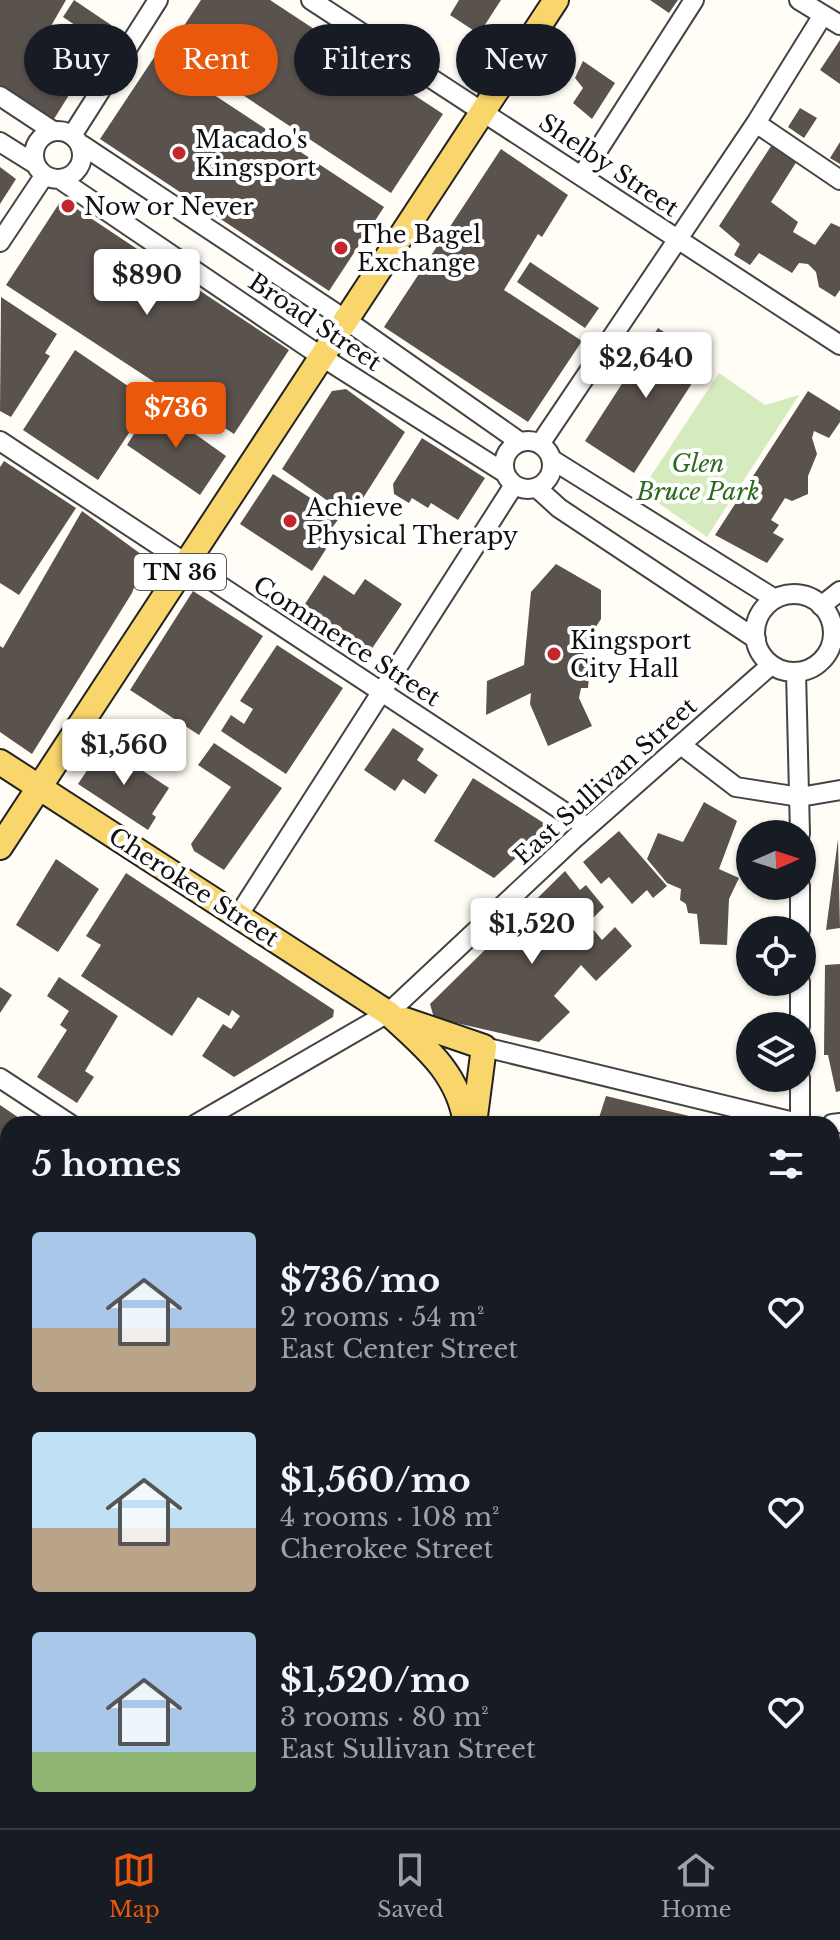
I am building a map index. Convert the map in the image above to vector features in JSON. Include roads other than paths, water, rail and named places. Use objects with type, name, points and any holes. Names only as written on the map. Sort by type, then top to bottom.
[{"type":"main road","name":"TN 36","points":[[0,847],[556,0]]},
{"type":"main road","name":"Cherokee Street","points":[[0,762],[388,1013]]},
{"type":"main road","points":[[388,1013],[484,1047],[475,1116]]},
{"type":"main road","points":[[388,1013],[434,1054],[450,1075],[465,1116]]},
{"type":"street","points":[[47,174],[70,176],[83,155],[78,140],[158,0]]},
{"type":"street","name":"Shelby Street","points":[[311,0],[840,345]]},
{"type":"street","points":[[582,175],[694,0]]},
{"type":"street","points":[[537,488],[549,478],[546,452],[678,240],[756,123],[810,5],[840,25]]},
{"type":"street","points":[[0,96],[53,131],[78,140]]},
{"type":"street","points":[[756,123],[840,180]]},
{"type":"street","points":[[47,174],[34,155],[47,134],[53,131]]},
{"type":"street","name":"Broad Street","points":[[78,140],[346,320],[520,442]]},
{"type":"street","name":"Broad Street","points":[[0,142],[510,479]]},
{"type":"street","points":[[0,242],[47,174]]},
{"type":"street","name":"Commerce Street","points":[[0,441],[587,827]]},
{"type":"street","points":[[238,916],[510,479],[505,457],[520,442],[546,452],[775,599]]},
{"type":"street","points":[[510,479],[537,488],[559,508],[756,639],[771,665],[796,672],[816,665],[829,649],[836,627],[821,606],[799,595],[775,599],[759,616],[756,639]]},
{"type":"street","points":[[821,606],[840,591]]},
{"type":"street","points":[[823,658],[840,669]]},
{"type":"street","name":"East Sullivan Street","points":[[210,1116],[388,1013],[587,827],[771,665]]},
{"type":"street","points":[[796,672],[800,820]]},
{"type":"street","points":[[681,745],[736,787],[800,797],[840,790]]},
{"type":"street","points":[[484,1047],[768,1116]]},
{"type":"street","points":[[0,1078],[58,1116]]},
{"type":"street","points":[[800,1092],[801,1116]]},
{"type":"place","name":"Macado's Kingsport","points":[[179,153]]},
{"type":"place","name":"Now or Never","points":[[68,206]]},
{"type":"place","name":"The Bagel Exchange","points":[[341,248]]},
{"type":"place","name":"Achieve Physical Therapy","points":[[290,521]]},
{"type":"place","name":"Kingsport City Hall","points":[[554,654]]},
{"type":"park label","name":"Glen Bruce Park","points":[[698,477]]}]
